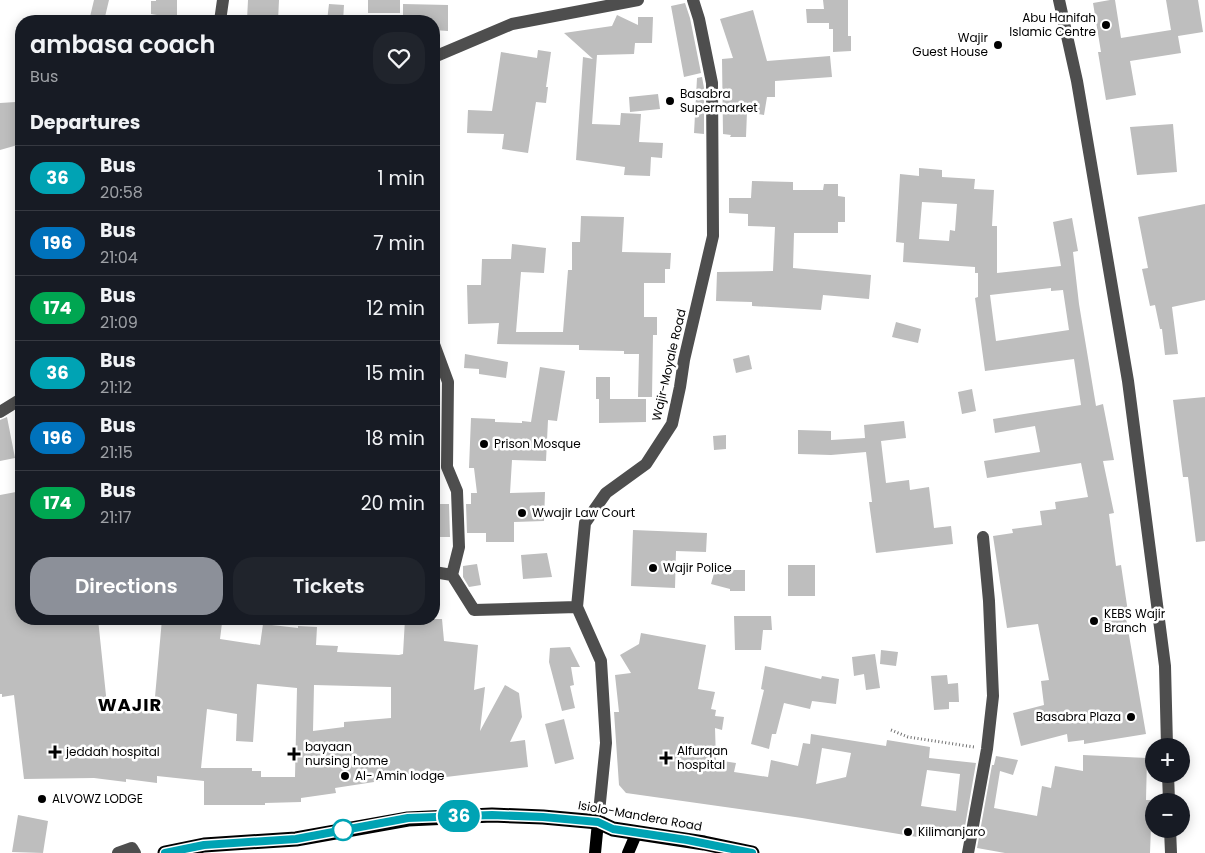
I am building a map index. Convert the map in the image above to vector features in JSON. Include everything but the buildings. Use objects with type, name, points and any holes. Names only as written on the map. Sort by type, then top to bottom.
[{"type":"highway","name":"Isiolo-Mandera Road","points":[[165,853],[204,845],[296,839],[408,818],[492,815],[598,822],[613,829],[637,832],[701,848],[752,853]]},
{"type":"main road","points":[[595,853],[598,822]]},
{"type":"main road","points":[[628,853],[637,832]]},
{"type":"street","points":[[221,15],[223,0]]},
{"type":"street","points":[[440,54],[512,24],[638,0]]},
{"type":"street","name":"Wajir-Moyale Road","points":[[598,822],[606,743],[601,661],[578,607],[585,523],[606,492],[646,464],[672,424],[684,360],[713,236],[712,83],[694,0]]},
{"type":"street","points":[[1059,0],[1078,90],[1128,381],[1165,666],[1167,738]]},
{"type":"street","points":[[440,360],[448,382],[447,467],[457,491],[459,547],[452,575],[474,610],[578,607]]},
{"type":"street","points":[[0,412],[15,403]]},
{"type":"street","points":[[968,853],[987,749],[993,696],[989,601],[983,537]]},
{"type":"street","points":[[440,573],[452,575]]},
{"type":"street","points":[[1170,838],[1171,853]]},
{"type":"street","points":[[118,853],[132,848],[135,853]]},
{"type":"path","points":[[891,730],[908,737],[987,749]]},
{"type":"bus line","name":"36","points":[[165,853],[204,845],[296,839],[408,818],[492,815],[598,822],[613,829],[687,840],[752,853]]},
{"type":"place","name":"Abu Hanifah Islamic Centre","points":[[1106,25]]},
{"type":"place","name":"Wajir Guest House","points":[[998,45]]},
{"type":"place","name":"Basabra Supermarket","points":[[670,101]]},
{"type":"place","name":"Prison Mosque","points":[[484,444]]},
{"type":"place","name":"Wwajir Law Court","points":[[522,513]]},
{"type":"place","name":"Wajir Police","points":[[653,568]]},
{"type":"place","name":"KEBS Wajir Branch","points":[[1094,621]]},
{"type":"place","name":"Basabra Plaza","points":[[1131,717]]},
{"type":"place","name":"jeddah hospital","points":[[55,752]]},
{"type":"place","name":"bayaan nursing home","points":[[294,754]]},
{"type":"place","name":"Alfurqan hospital","points":[[666,758]]},
{"type":"place","name":"Al- Amin lodge","points":[[345,776]]},
{"type":"place","name":"ALVOWZ LODGE","points":[[42,799]]},
{"type":"place","name":"Kilimanjaro","points":[[908,832]]},
{"type":"district","name":"WAJIR","points":[[130,705]]}]
